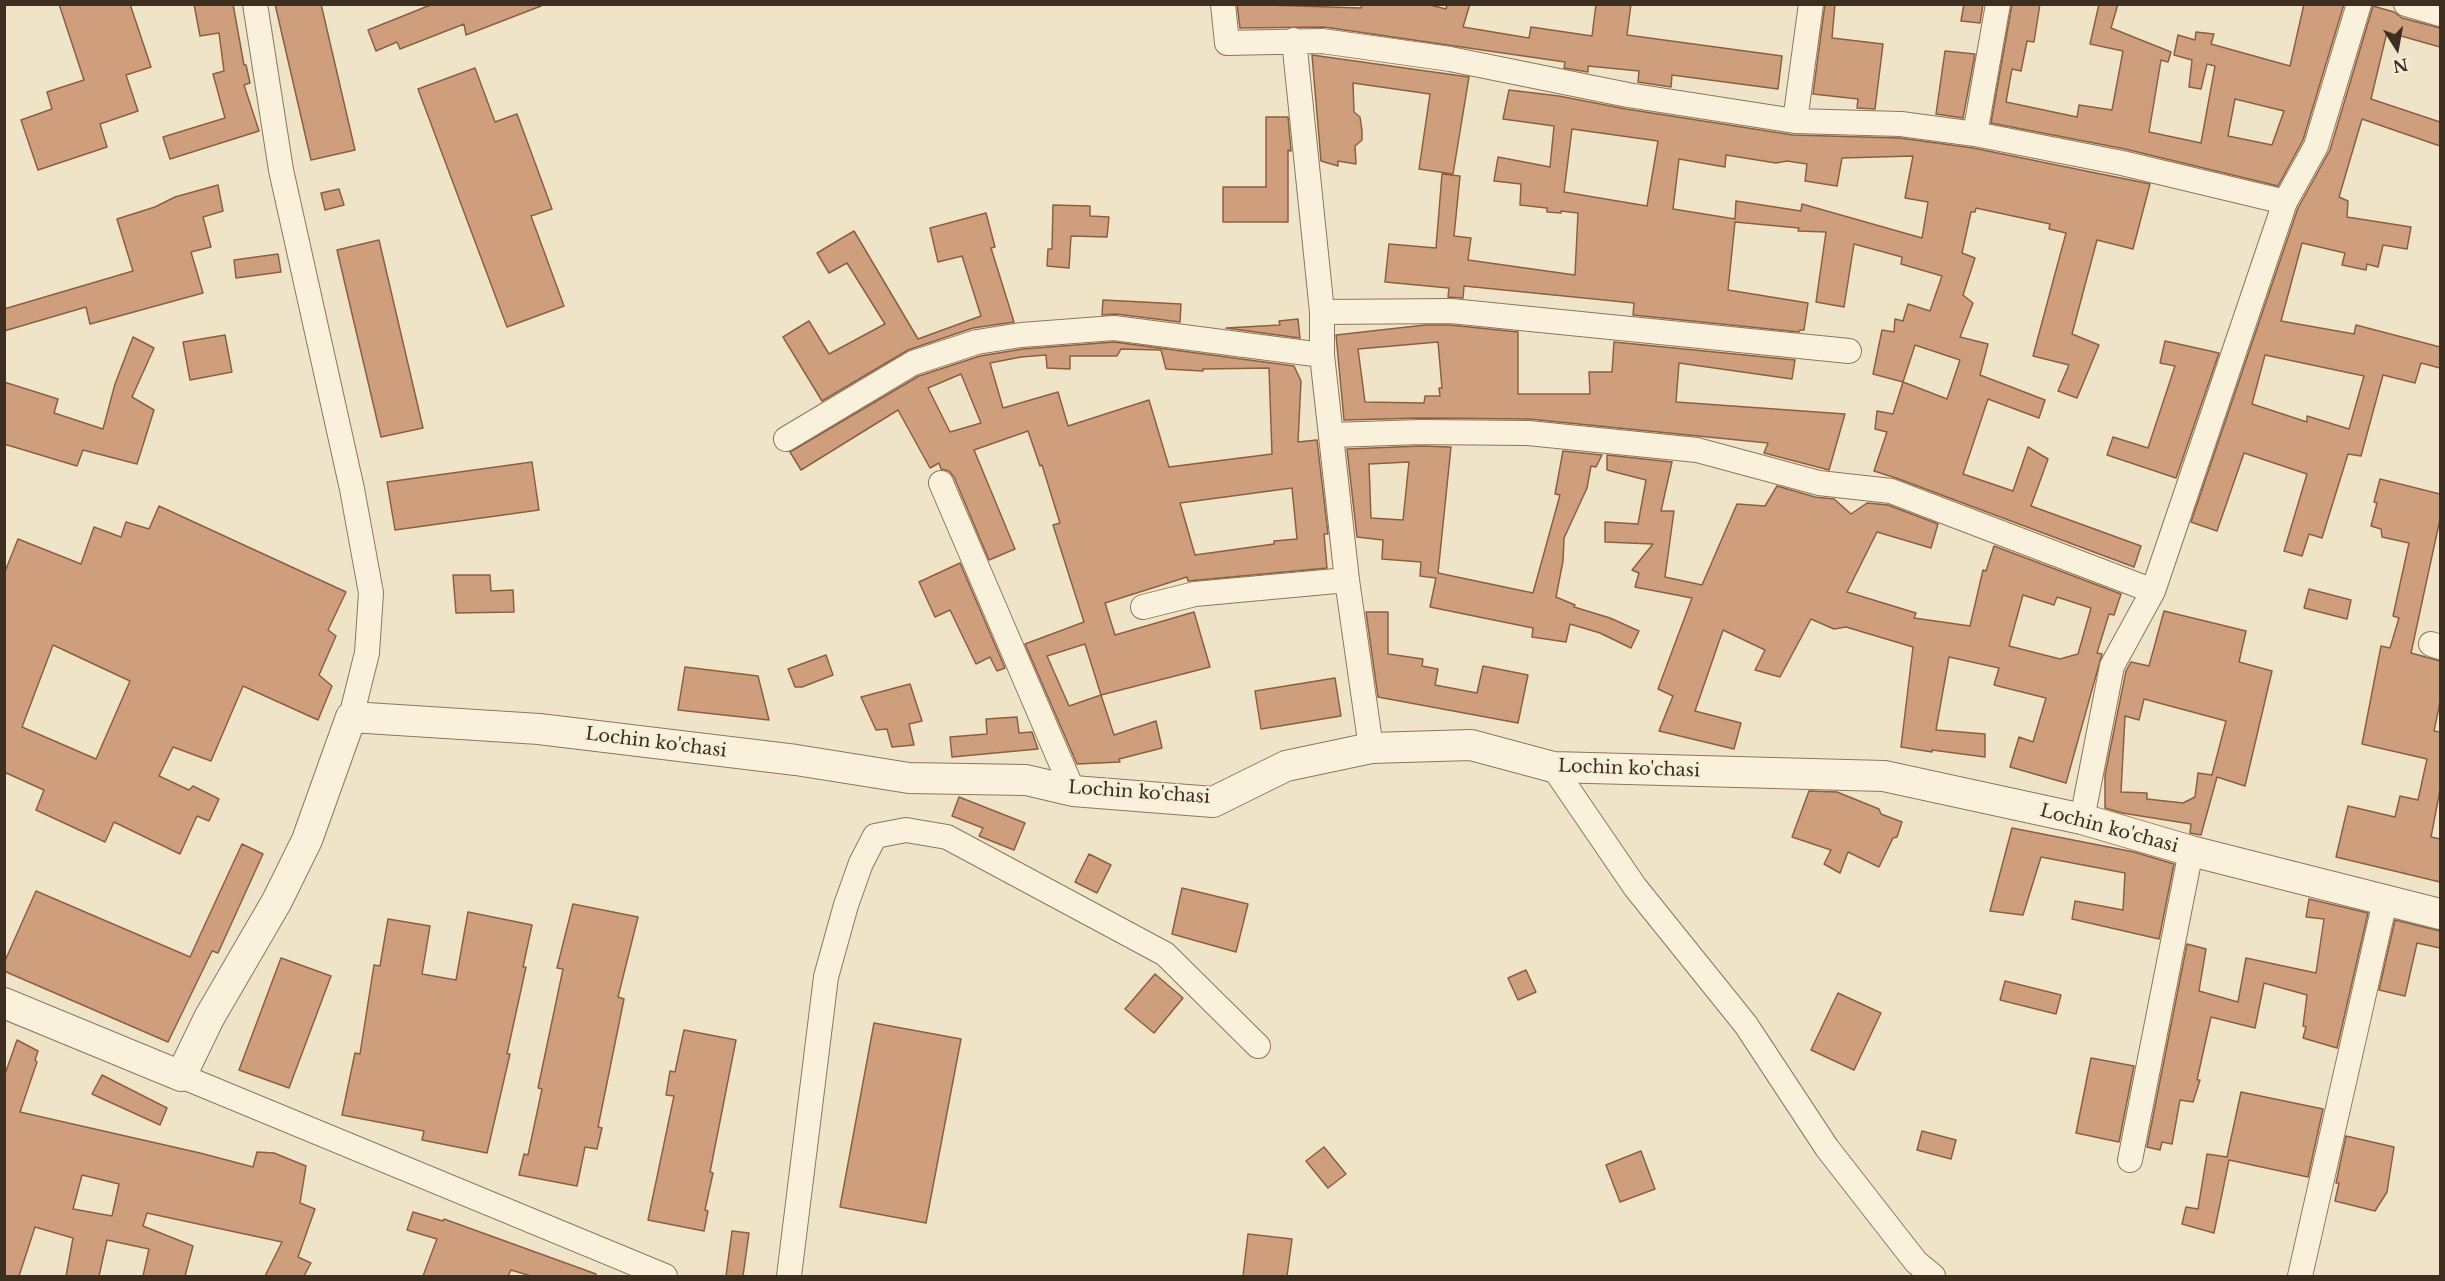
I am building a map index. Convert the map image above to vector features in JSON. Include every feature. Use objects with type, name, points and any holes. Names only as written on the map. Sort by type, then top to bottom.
[{"type":"street","points":[[181,1076],[208,1018],[277,901],[307,840],[351,717],[367,653],[371,593],[352,489],[280,170],[255,4]]},
{"type":"street","points":[[1223,4],[1227,42],[1322,41],[1450,59],[1628,95],[1795,121],[1901,124],[1975,134],[2122,164],[2285,202]]},
{"type":"street","points":[[1795,121],[1811,4]]},
{"type":"street","points":[[1975,134],[1998,4]]},
{"type":"street","points":[[2082,819],[2112,666],[2153,591],[2285,202],[2316,146],[2359,4]]},
{"type":"street","points":[[2406,4],[2440,14]]},
{"type":"street","points":[[1294,40],[1322,312],[1322,355],[1347,580],[1371,748]]},
{"type":"street","points":[[1322,312],[1451,310],[1849,351]]},
{"type":"street","points":[[786,439],[913,363],[976,342],[1021,335],[1114,328],[1322,355]]},
{"type":"street","points":[[1332,435],[1421,432],[1528,433],[1697,450],[1819,483],[1891,491],[2153,591]]},
{"type":"street","points":[[941,483],[1073,791]]},
{"type":"street","points":[[1143,607],[1196,594],[1347,580]]},
{"type":"street","name":"Lochin ko'chasi","points":[[351,717],[539,729],[796,760],[909,778],[1026,780],[1073,791],[1213,802],[1286,766],[1371,748],[1471,745],[1553,767],[1884,776],[2082,819],[2190,851],[2440,914]]},
{"type":"street","points":[[1553,767],[1635,887],[1746,1025],[1827,1148],[1916,1262],[1933,1276]]},
{"type":"street","points":[[789,1276],[826,977],[846,905],[861,863],[874,836],[906,830],[947,837],[1165,954],[1258,1046]]},
{"type":"street","points":[[2130,1161],[2190,851]]},
{"type":"street","points":[[2301,1276],[2385,901]]},
{"type":"street","points":[[4,1003],[665,1276]]},
{"type":"building","points":[[59,4],[130,4],[151,67],[126,75],[138,111],[100,124],[107,147],[38,170],[21,120],[52,109],[47,92],[84,80]]},
{"type":"building","points":[[194,4],[233,4],[244,65],[246,65],[250,83],[244,85],[259,131],[170,159],[163,137],[225,118],[213,74],[224,71],[219,33],[200,36]]},
{"type":"building","points":[[275,4],[321,4],[355,150],[311,160]]},
{"type":"building","points":[[433,4],[541,4],[541,6],[466,35],[464,24],[400,49],[397,42],[376,51],[368,30]]},
{"type":"building","points":[[1237,4],[1361,8],[1362,4],[1426,4],[1446,9],[1447,4],[1470,4],[1463,27],[1529,38],[1531,27],[1592,36],[1596,4],[1631,4],[1627,35],[1782,56],[1778,89],[1672,75],[1671,87],[1638,82],[1639,71],[1588,66],[1588,72],[1564,68],[1565,62],[1324,27],[1240,28]]},
{"type":"building","points":[[1825,4],[1835,4],[1832,38],[1883,44],[1875,109],[1857,108],[1858,99],[1813,94]]},
{"type":"building","points":[[1964,4],[1983,4],[1980,23],[1961,21]]},
{"type":"building","points":[[2012,4],[2040,4],[2034,42],[2027,41],[2021,71],[2012,69],[2006,102],[2077,117],[2079,105],[2112,110],[2123,51],[2090,44],[2099,4],[2118,4],[2111,28],[2171,52],[2168,62],[2161,60],[2149,132],[2201,143],[2215,66],[2207,64],[2201,89],[2189,87],[2192,60],[2174,55],[2178,35],[2195,40],[2196,32],[2214,34],[2211,44],[2290,66],[2304,4],[2344,4],[2303,140],[2278,186],[2125,149],[1991,123]],"holes":[[[2235,99],[2284,111],[2272,145],[2228,136]]]},
{"type":"building","points":[[2373,6],[2394,12],[2402,18],[2440,28],[2440,47],[2387,32],[2371,99],[2440,122],[2440,146],[2362,119],[2339,197],[2348,201],[2347,217],[2411,227],[2407,249],[2383,245],[2378,267],[2367,264],[2366,270],[2342,265],[2345,253],[2302,243],[2281,321],[2354,334],[2356,325],[2440,347],[2440,368],[2421,363],[2415,383],[2383,375],[2361,456],[2348,454],[2322,538],[2309,534],[2302,556],[2284,551],[2307,474],[2244,453],[2217,531],[2191,522],[2298,208],[2330,150]],"holes":[[[2265,355],[2364,376],[2349,429],[2307,416],[2307,422],[2252,404]]]},
{"type":"building","points":[[1945,51],[1975,54],[1963,118],[1936,114]]},
{"type":"building","points":[[1312,55],[1469,77],[1453,174],[1419,169],[1430,94],[1353,83],[1354,112],[1360,117],[1362,131],[1362,140],[1355,146],[1356,164],[1338,161],[1338,166],[1321,161]]},
{"type":"building","points":[[475,68],[495,122],[517,114],[552,209],[531,216],[564,306],[507,327],[418,89]]},
{"type":"building","points":[[1509,90],[1559,96],[1626,109],[1793,135],[1900,138],[1973,148],[2150,184],[2133,249],[2097,240],[2072,334],[2099,345],[2077,398],[2058,391],[2069,365],[2033,356],[2066,233],[2049,229],[2050,224],[1976,208],[1975,212],[1971,212],[1962,253],[1975,258],[1963,295],[1973,303],[1960,337],[1988,344],[1980,375],[2045,400],[2039,418],[1988,399],[1963,474],[2013,491],[2028,447],[2048,459],[2031,506],[2141,546],[2134,567],[1874,471],[1887,432],[1875,429],[1877,411],[1893,414],[1903,382],[1873,374],[1882,330],[1894,332],[1895,319],[1903,321],[1908,304],[1930,311],[1942,276],[1901,264],[1902,257],[1854,244],[1844,307],[1816,302],[1826,232],[1798,231],[1799,228],[1735,222],[1728,290],[1808,303],[1804,330],[1799,332],[1633,315],[1634,303],[1464,286],[1463,298],[1448,297],[1449,288],[1385,282],[1389,244],[1436,248],[1442,174],[1460,176],[1454,236],[1471,238],[1468,260],[1575,275],[1578,213],[1547,212],[1547,208],[1520,205],[1521,184],[1494,181],[1498,157],[1550,167],[1554,126],[1503,119]],"holes":[[[1572,129],[1658,141],[1647,206],[1564,192]],[[1726,155],[1776,163],[1787,161],[1807,164],[1805,181],[1837,186],[1842,158],[1913,156],[1905,198],[1928,202],[1922,238],[1802,204],[1801,211],[1736,201],[1735,219],[1673,209],[1679,159],[1725,167]],[[1915,345],[1960,360],[1947,399],[1903,382]]]},
{"type":"building","points":[[1266,117],[1288,117],[1291,151],[1288,150],[1288,222],[1223,222],[1223,187],[1266,187]]},
{"type":"building","points":[[218,185],[223,211],[203,217],[211,247],[191,252],[203,293],[90,324],[86,307],[4,331],[4,309],[133,271],[117,219],[155,207],[175,197]]},
{"type":"building","points":[[339,189],[344,205],[325,210],[321,193]]},
{"type":"building","points":[[1053,205],[1090,206],[1090,216],[1109,217],[1107,237],[1071,236],[1069,268],[1047,266],[1048,249],[1052,249]]},
{"type":"building","points":[[986,213],[995,247],[991,248],[1014,322],[973,328],[908,350],[822,401],[783,337],[809,321],[829,354],[885,324],[847,263],[829,273],[817,253],[854,231],[918,339],[981,316],[962,256],[938,262],[930,228]]},
{"type":"building","points":[[379,240],[423,428],[381,437],[337,250]]},
{"type":"building","points":[[278,254],[281,272],[236,278],[234,260]]},
{"type":"building","points":[[1103,300],[1181,304],[1180,322],[1116,314],[1102,315]]},
{"type":"building","points":[[1298,319],[1300,338],[1226,328],[1280,325],[1279,321]]},
{"type":"building","points":[[1425,325],[1450,325],[1518,332],[1518,394],[1590,394],[1589,372],[1612,372],[1614,342],[1795,360],[1792,379],[1679,363],[1676,402],[1845,414],[1829,470],[1764,453],[1768,443],[1529,419],[1344,420],[1336,335]],"holes":[[[1438,342],[1442,388],[1439,388],[1440,396],[1425,396],[1424,403],[1365,402],[1358,349]]]},
{"type":"building","points":[[225,335],[232,372],[190,380],[183,342]]},
{"type":"building","points":[[133,337],[154,348],[132,397],[154,410],[137,464],[83,450],[77,466],[4,444],[4,382],[58,399],[54,413],[103,429],[115,384]]},
{"type":"building","points":[[2165,341],[2219,353],[2176,478],[2107,455],[2113,437],[2148,448],[2175,366],[2160,363]]},
{"type":"building","points":[[1114,342],[1294,366],[1301,381],[1298,442],[1317,440],[1328,534],[1324,534],[1327,568],[1188,581],[1187,577],[1105,603],[1115,635],[1194,612],[1210,667],[1101,695],[1114,735],[1156,721],[1162,748],[1119,759],[1120,762],[1077,764],[1025,644],[1084,622],[1053,525],[1060,523],[1042,465],[1040,466],[1028,431],[974,450],[1015,549],[989,560],[954,477],[949,471],[941,469],[939,463],[930,468],[898,410],[801,470],[790,452],[919,376],[980,356],[1023,349]],"holes":[[[1121,349],[1161,350],[1166,369],[1203,371],[1203,369],[1269,368],[1272,454],[1169,467],[1149,400],[1068,426],[1058,392],[1003,408],[990,363],[1046,355],[1047,368],[1070,369],[1070,356],[1117,356]],[[961,374],[981,423],[950,432],[928,388]],[[1292,488],[1297,539],[1195,555],[1180,503]],[[1085,644],[1101,695],[1069,706],[1047,656]]]},
{"type":"building","points":[[1451,447],[1438,573],[1533,593],[1560,495],[1555,494],[1563,451],[1602,455],[1596,467],[1591,466],[1587,488],[1564,538],[1563,561],[1556,597],[1575,605],[1574,607],[1610,618],[1639,631],[1631,648],[1600,633],[1570,624],[1566,642],[1532,637],[1533,628],[1430,607],[1436,578],[1420,576],[1421,562],[1382,559],[1383,540],[1357,537],[1347,449]],"holes":[[[1409,462],[1403,520],[1371,518],[1369,464]]]},
{"type":"building","points":[[1607,455],[1672,462],[1661,511],[1674,511],[1665,577],[1702,585],[1737,504],[1765,506],[1777,486],[1815,497],[1834,499],[1851,514],[1867,503],[1888,505],[1938,524],[1931,548],[1877,532],[1847,592],[1916,613],[1914,618],[1970,626],[1983,570],[1986,571],[1994,546],[2121,594],[2114,615],[2109,614],[2097,653],[2102,654],[2066,783],[2010,767],[2019,737],[2033,742],[2046,698],[1994,685],[1999,668],[1949,657],[1936,730],[1985,734],[1985,757],[1901,747],[1913,647],[1846,627],[1834,629],[1811,619],[1780,677],[1755,670],[1765,650],[1723,630],[1695,711],[1741,723],[1734,749],[1659,731],[1673,696],[1658,689],[1692,598],[1635,587],[1639,573],[1632,570],[1653,544],[1605,542],[1605,522],[1638,524],[1646,480],[1607,470]],"holes":[[[2023,595],[2054,605],[2057,597],[2091,608],[2078,654],[2060,659],[2009,646]]]},
{"type":"building","points":[[532,462],[539,510],[395,530],[387,482]]},
{"type":"building","points":[[2380,479],[2440,494],[2440,519],[2411,653],[2440,661],[2440,702],[2434,731],[2440,732],[2440,790],[2431,837],[2440,839],[2440,882],[2336,857],[2348,806],[2395,817],[2400,796],[2418,800],[2427,759],[2362,744],[2381,646],[2390,648],[2399,618],[2393,616],[2409,543],[2382,537],[2381,529],[2371,526]]},
{"type":"building","points":[[159,506],[346,592],[328,630],[336,636],[319,675],[332,686],[318,720],[243,686],[211,761],[173,747],[159,776],[189,790],[193,786],[219,799],[209,821],[197,816],[180,854],[114,822],[105,842],[36,810],[44,790],[4,772],[4,574],[18,539],[81,564],[94,527],[121,537],[126,522],[149,529]],"holes":[[[53,645],[130,681],[96,759],[22,727]]]},
{"type":"building","points":[[960,563],[1005,668],[997,671],[990,657],[976,664],[950,610],[935,617],[919,582]]},
{"type":"building","points":[[453,575],[490,575],[491,591],[513,590],[514,612],[456,613]]},
{"type":"building","points":[[2309,589],[2351,600],[2347,619],[2304,608]]},
{"type":"building","points":[[2164,611],[2246,631],[2239,662],[2272,671],[2245,786],[2217,777],[2201,835],[2190,833],[2191,824],[2122,813],[2105,808],[2105,775],[2126,671],[2131,662],[2149,666]],"holes":[[[2144,699],[2226,721],[2212,775],[2198,773],[2195,797],[2183,803],[2147,799],[2147,793],[2121,792],[2125,716],[2139,720]]]},
{"type":"building","points":[[1366,612],[1388,612],[1388,654],[1423,659],[1422,666],[1438,669],[1435,685],[1477,693],[1483,666],[1528,675],[1518,723],[1378,697]]},
{"type":"building","points":[[826,655],[833,675],[802,687],[795,687],[788,669]]},
{"type":"building","points":[[685,667],[758,676],[769,720],[678,710]]},
{"type":"building","points":[[1335,678],[1341,716],[1261,729],[1255,691]]},
{"type":"building","points":[[910,684],[922,721],[909,724],[914,745],[892,747],[887,729],[876,730],[861,697]]},
{"type":"building","points":[[1017,717],[1019,733],[1032,732],[1038,749],[952,757],[950,737],[987,734],[986,719]]},
{"type":"building","points":[[1809,791],[1837,792],[1879,809],[1881,814],[1902,822],[1897,837],[1893,838],[1879,867],[1848,852],[1840,873],[1824,864],[1831,850],[1792,837]]},
{"type":"building","points":[[959,797],[1025,823],[1014,850],[979,836],[983,828],[952,816]]},
{"type":"building","points":[[2012,828],[2134,852],[2174,864],[2159,939],[2072,919],[2075,901],[2123,910],[2125,873],[2041,857],[2023,915],[1990,911]]},
{"type":"building","points":[[242,844],[263,854],[218,953],[212,951],[168,1042],[4,971],[4,963],[36,891],[190,957]]},
{"type":"building","points":[[1089,854],[1111,865],[1097,893],[1075,882]]},
{"type":"building","points":[[1182,888],[1248,904],[1236,952],[1172,934]]},
{"type":"building","points":[[2309,899],[2368,913],[2337,1048],[2303,1038],[2306,1027],[2303,1026],[2307,995],[2264,983],[2255,1028],[2211,1017],[2197,1080],[2200,1080],[2193,1102],[2180,1100],[2172,1144],[2162,1142],[2160,1150],[2147,1147],[2187,944],[2206,949],[2199,991],[2238,1002],[2246,958],[2316,973],[2324,919],[2306,917]]},
{"type":"building","points":[[573,904],[638,917],[618,997],[624,999],[598,1127],[602,1128],[597,1149],[585,1147],[577,1186],[519,1175],[524,1154],[528,1155],[542,1089],[538,1088],[563,969],[557,968]]},
{"type":"building","points":[[468,912],[532,925],[523,967],[526,967],[507,1054],[510,1054],[487,1153],[422,1140],[424,1131],[342,1115],[355,1053],[360,1054],[374,965],[380,966],[388,919],[430,926],[422,974],[456,980]]},
{"type":"building","points":[[2395,920],[2440,931],[2440,948],[2417,943],[2405,996],[2379,990]]},
{"type":"building","points":[[281,958],[331,976],[289,1088],[239,1070]]},
{"type":"building","points":[[1526,970],[1536,992],[1518,1000],[1508,978]]},
{"type":"building","points":[[1155,974],[1183,998],[1154,1033],[1125,1009]]},
{"type":"building","points":[[2005,981],[2061,995],[2056,1014],[2000,1000]]},
{"type":"building","points":[[1838,993],[1881,1013],[1854,1070],[1811,1050]]},
{"type":"building","points":[[874,1023],[961,1039],[926,1223],[840,1207]]},
{"type":"building","points":[[684,1030],[736,1040],[710,1172],[713,1173],[705,1210],[708,1211],[704,1231],[648,1220],[674,1096],[666,1095],[670,1071],[675,1072]]},
{"type":"building","points":[[17,1040],[38,1051],[35,1060],[37,1062],[20,1112],[253,1167],[257,1152],[274,1153],[306,1166],[300,1203],[315,1209],[298,1257],[311,1263],[304,1276],[265,1276],[282,1242],[147,1213],[143,1226],[193,1246],[185,1276],[143,1276],[149,1249],[107,1240],[99,1276],[66,1276],[73,1238],[35,1227],[19,1276],[4,1276],[4,1077]],"holes":[[[82,1175],[119,1184],[112,1216],[73,1209]]]},
{"type":"building","points":[[2091,1058],[2134,1066],[2119,1142],[2076,1133]]},
{"type":"building","points":[[102,1075],[167,1108],[160,1125],[92,1094]]},
{"type":"building","points":[[2241,1092],[2323,1109],[2308,1177],[2229,1160],[2214,1233],[2182,1224],[2186,1207],[2198,1209],[2207,1154],[2227,1157]]},
{"type":"building","points":[[1922,1131],[1956,1140],[1951,1159],[1917,1150]]},
{"type":"building","points":[[2346,1136],[2394,1147],[2387,1192],[2375,1211],[2335,1201],[2339,1183],[2336,1183]]},
{"type":"building","points":[[1324,1147],[1346,1174],[1328,1188],[1306,1161]]},
{"type":"building","points":[[1641,1151],[1655,1189],[1620,1202],[1606,1165]]},
{"type":"building","points":[[413,1212],[443,1221],[444,1219],[596,1274],[596,1276],[531,1276],[511,1270],[508,1276],[423,1276],[437,1239],[407,1230]]},
{"type":"building","points":[[732,1231],[749,1233],[743,1276],[726,1276]]},
{"type":"building","points":[[1248,1234],[1292,1239],[1287,1276],[1243,1276]]}]
